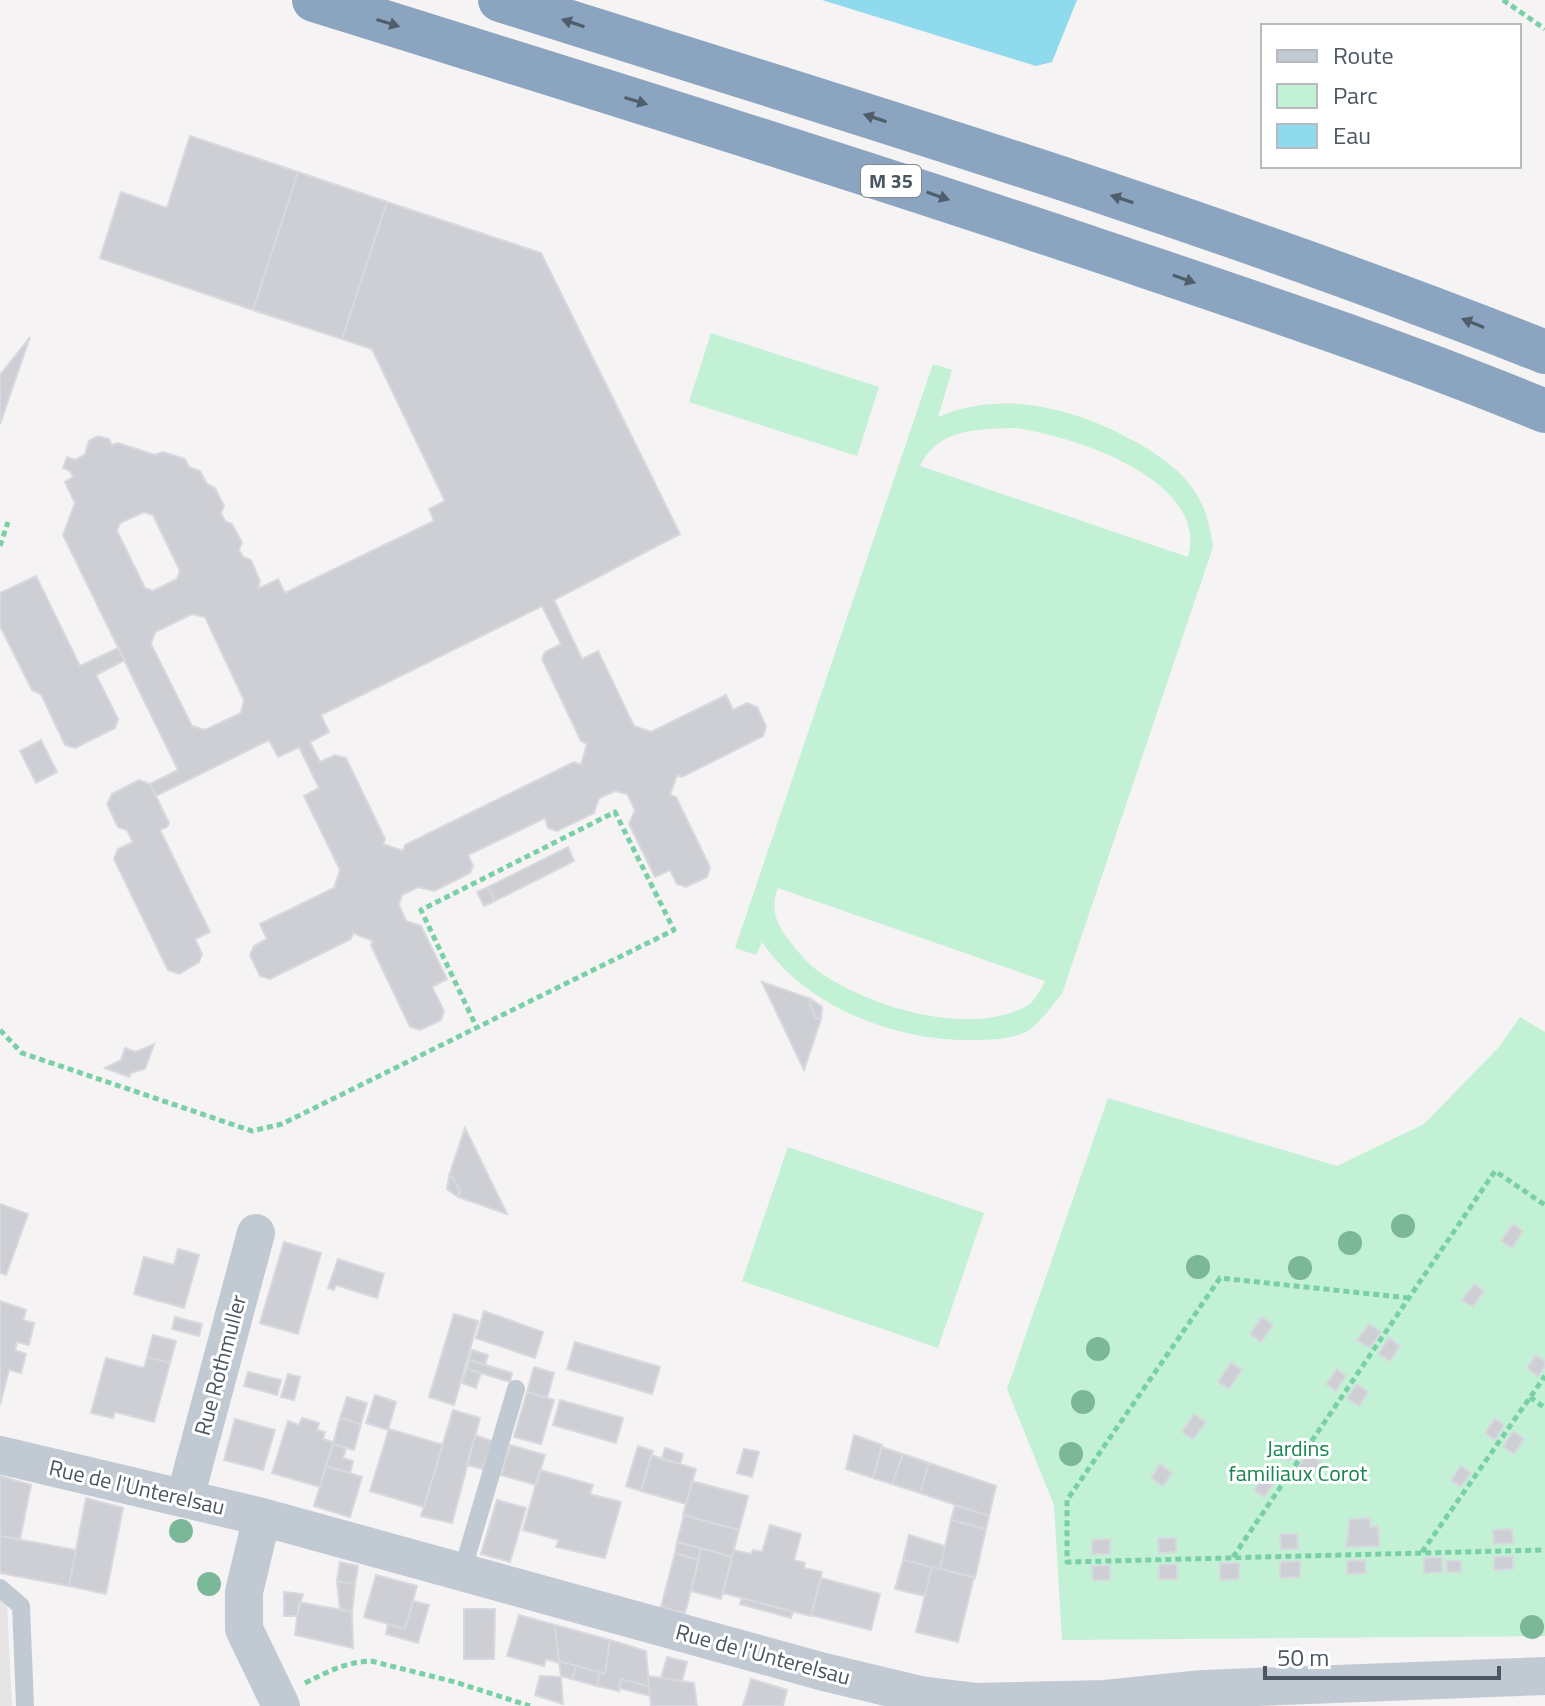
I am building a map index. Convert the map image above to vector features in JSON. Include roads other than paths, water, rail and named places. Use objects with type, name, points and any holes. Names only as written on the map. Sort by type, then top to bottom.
[{"type":"highway","name":"M 35","points":[[314,0],[886,179],[1254,302],[1464,377],[1545,411]]},
{"type":"highway","name":"M 35","points":[[500,0],[887,122],[1273,249],[1545,352]]},
{"type":"street","name":"Rue Rothmuller","points":[[185,1498],[256,1233]]},
{"type":"street","name":"Rue de l'Unterelsau","points":[[0,1455],[262,1517],[824,1672],[920,1695],[977,1704],[1105,1699],[1203,1689],[1545,1676]]},
{"type":"street","points":[[262,1517],[244,1592],[244,1629],[278,1702]]},
{"type":"lane","points":[[462,1572],[516,1389]]},
{"type":"lane","points":[[0,1588],[21,1606],[25,1706]]},
{"type":"water","points":[[822,0],[1077,0],[1052,62],[1036,66]]},
{"type":"park label","name":"Jardins familiaux Corot","points":[[1298,1460]]}]
